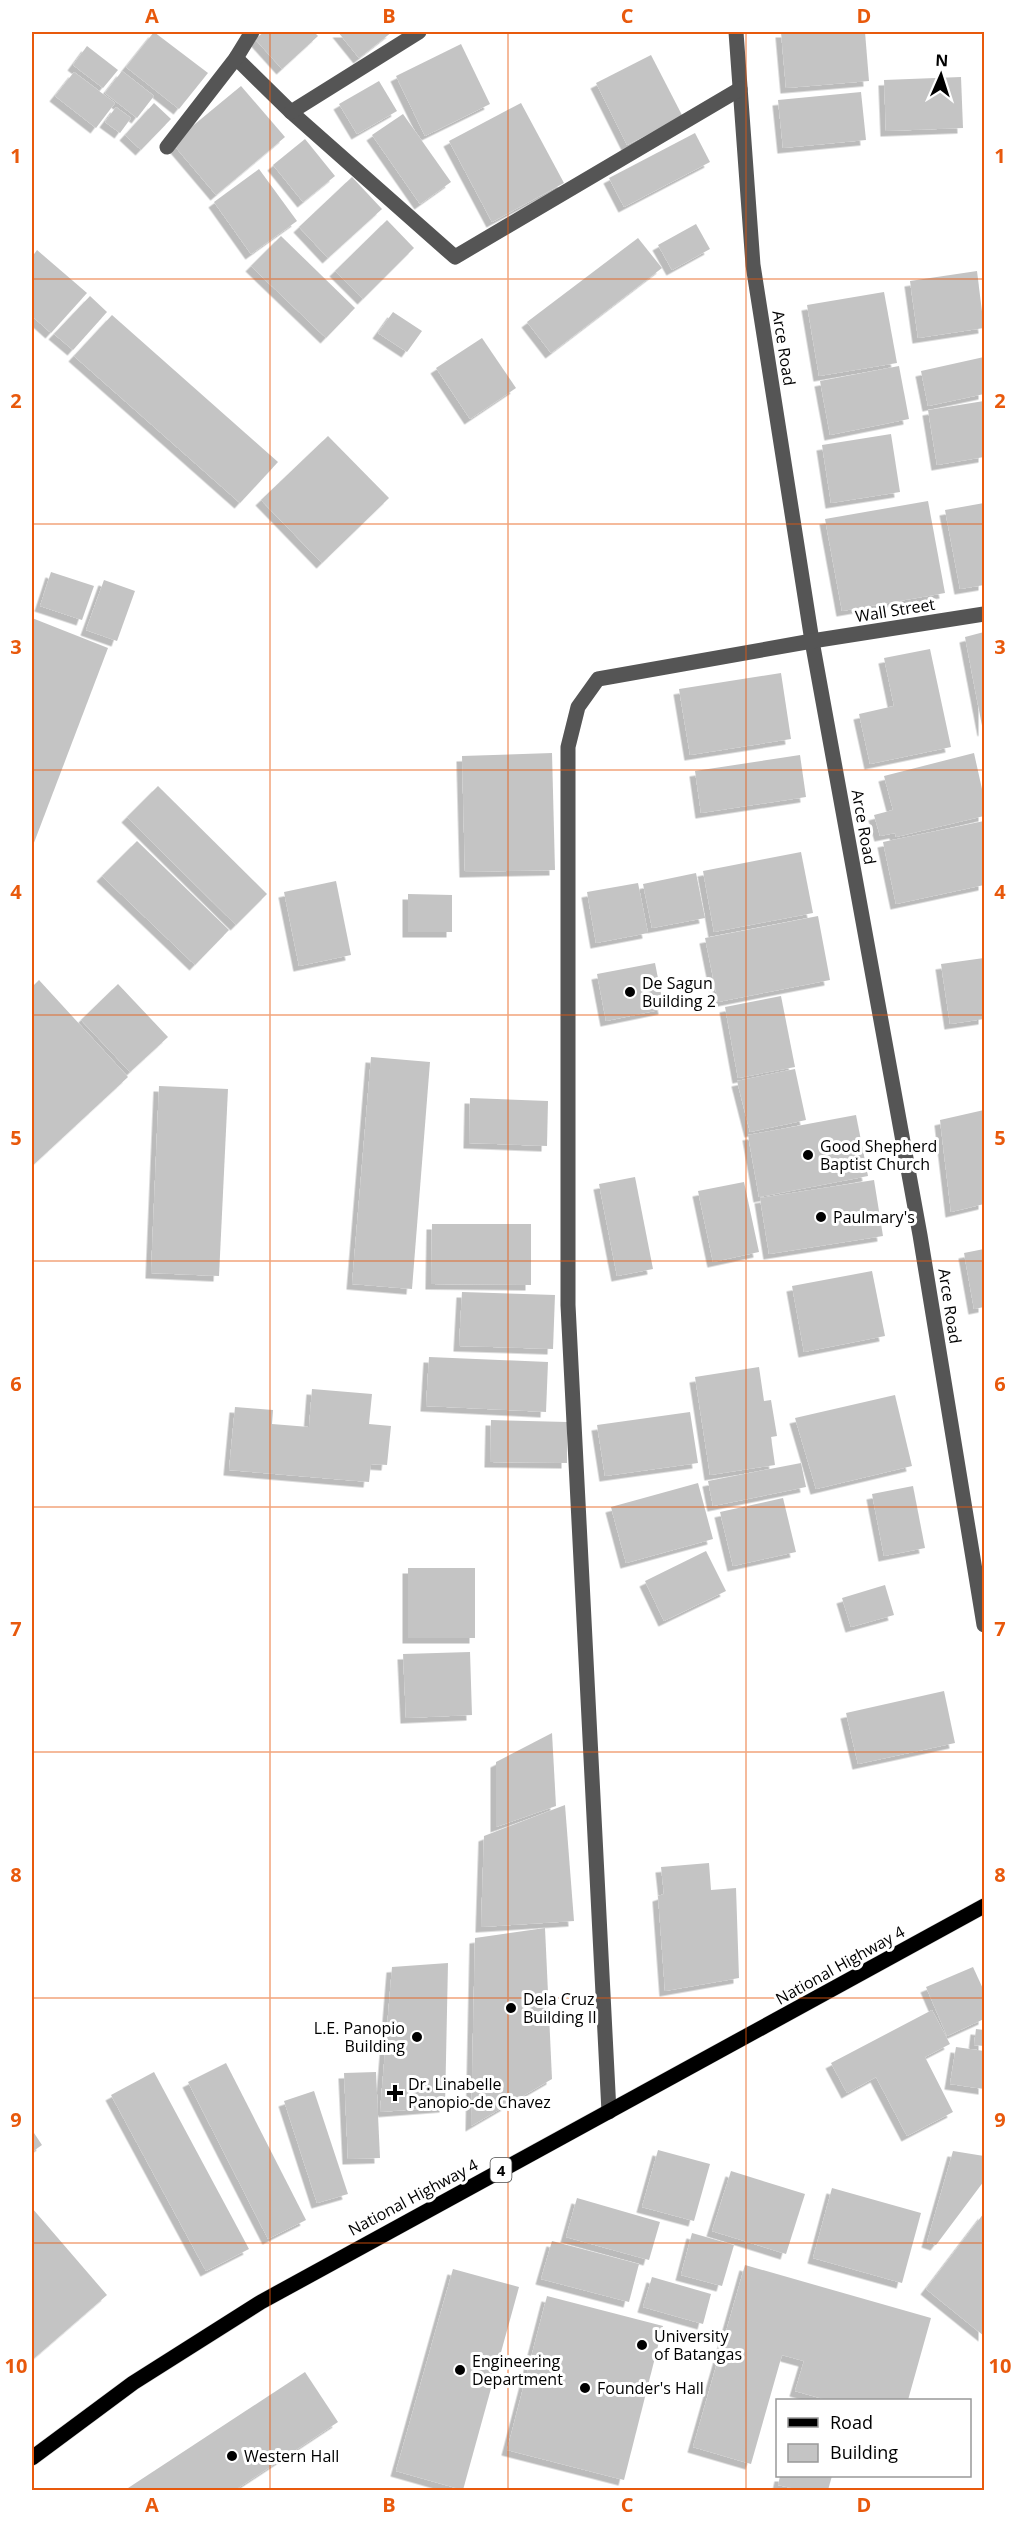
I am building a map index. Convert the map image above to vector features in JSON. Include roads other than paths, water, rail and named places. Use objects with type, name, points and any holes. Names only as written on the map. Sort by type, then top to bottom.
[{"type":"main road","name":"National Highway 4","points":[[32,2458],[133,2383],[261,2302],[984,1906]]},
{"type":"street","points":[[167,147],[236,58],[252,32]]},
{"type":"street","points":[[291,112],[419,32]]},
{"type":"street","name":"Arce Road","points":[[736,32],[753,265],[812,641],[921,1235],[984,1625]]},
{"type":"street","points":[[236,58],[291,112],[455,257],[740,89]]},
{"type":"street","name":"Wall Street","points":[[609,2112],[568,1305],[568,747],[578,706],[598,679],[812,641],[984,614]]},
{"type":"place","name":"De Sagun Building 2","points":[[630,992]]},
{"type":"place","name":"Good Shepherd Baptist Church","points":[[808,1155]]},
{"type":"place","name":"Paulmary's","points":[[821,1217]]},
{"type":"place","name":"Dela Cruz Building II","points":[[511,2008]]},
{"type":"place","name":"L.E. Panopio Building","points":[[417,2037]]},
{"type":"place","name":"Dr. Linabelle Panopio-de Chavez","points":[[395,2093]]},
{"type":"place","name":"University of Batangas","points":[[642,2345]]},
{"type":"place","name":"Engineering Department","points":[[460,2370]]},
{"type":"place","name":"Founder's Hall","points":[[585,2388]]},
{"type":"place","name":"Western Hall","points":[[232,2456]]}]
